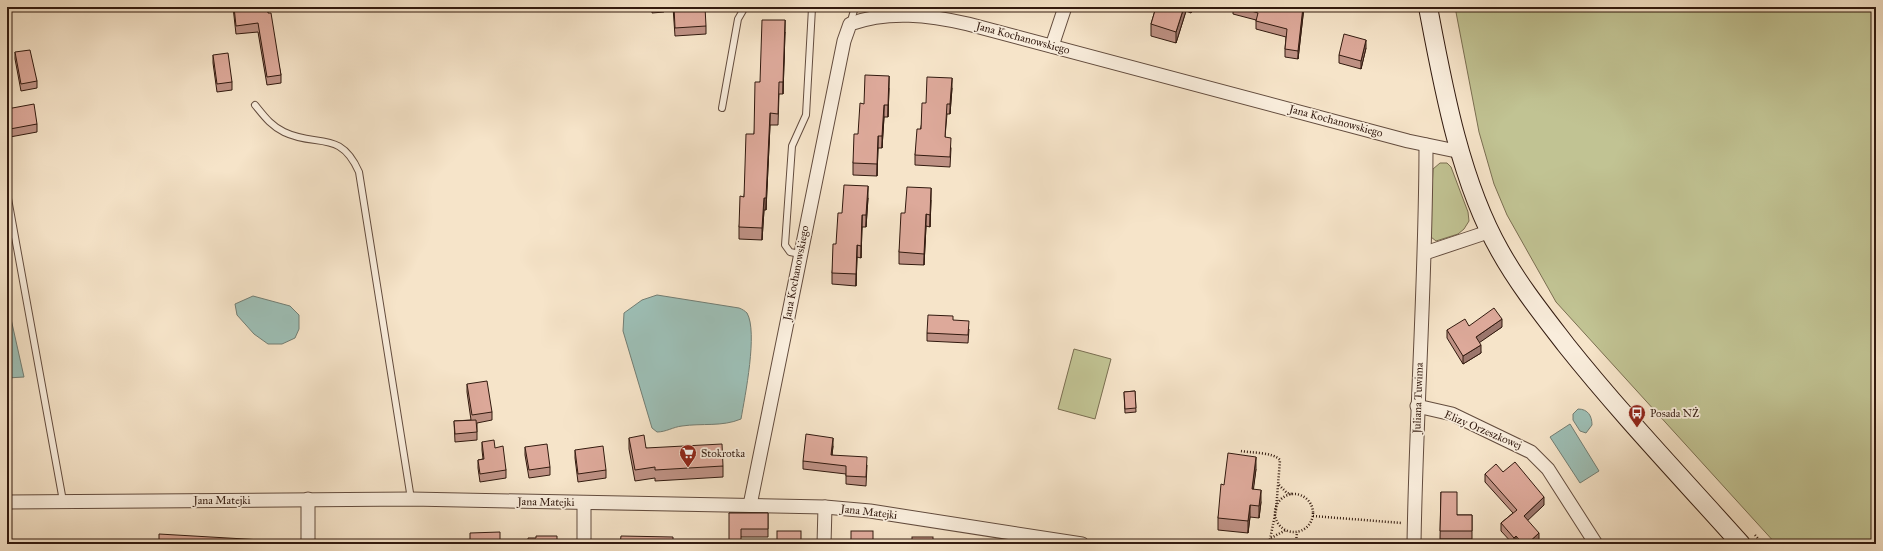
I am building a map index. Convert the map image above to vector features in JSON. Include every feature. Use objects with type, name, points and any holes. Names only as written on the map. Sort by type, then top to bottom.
[{"type":"main road","points":[[1428,7],[1460,152],[1479,204],[1499,250],[1524,290],[1590,375],[1747,538]]},
{"type":"street","points":[[1052,46],[1065,7]]},
{"type":"street","name":"Jana Kochanowskiego","points":[[750,505],[844,41],[850,24],[884,16],[934,16],[1426,145],[1460,152]]},
{"type":"street","name":"Juliana Tuwima","points":[[1414,544],[1417,406],[1425,253],[1426,145]]},
{"type":"street","points":[[1425,253],[1490,231]]},
{"type":"street","name":"Elizy Orzeszkowej","points":[[1417,406],[1452,414],[1531,452],[1548,469],[1596,544]]},
{"type":"street","points":[[308,499],[308,544]]},
{"type":"street","name":"Jana Matejki","points":[[7,502],[411,499],[825,507],[870,511],[1082,544]]},
{"type":"street","points":[[584,503],[584,544]]},
{"type":"street","points":[[824,544],[825,507]]},
{"type":"lane","points":[[722,108],[738,19],[745,7]]},
{"type":"lane","points":[[783,7],[812,8],[806,115],[792,146],[785,245],[790,252],[800,254]]},
{"type":"lane","points":[[850,24],[855,7]]},
{"type":"lane","points":[[255,105],[268,122],[285,132],[301,138],[324,140],[340,147],[352,158],[358,172],[411,499]]},
{"type":"lane","points":[[7,193],[62,501]]},
{"type":"path","points":[[1241,451],[1269,455],[1278,458],[1280,465],[1276,510],[1270,544]]},
{"type":"path","points":[[1278,482],[1280,487],[1287,493],[1294,494],[1306,499],[1310,504],[1313,516],[1308,527],[1297,532],[1286,530],[1277,522],[1276,510],[1282,499],[1294,494]]},
{"type":"path","points":[[1313,516],[1414,524]]},
{"type":"path","points":[[1271,538],[1286,530]]},
{"type":"path","points":[[1296,544],[1297,532]]},
{"type":"path","points":[[1747,538],[1763,544]]},
{"type":"green space","points":[[1455,7],[1876,7],[1876,544],[1776,544],[1556,302],[1507,215],[1494,184],[1479,132]]},
{"type":"green space","points":[[1440,163],[1447,163],[1451,167],[1468,212],[1469,221],[1464,229],[1458,234],[1436,241],[1431,237],[1430,233],[1433,169]]},
{"type":"green space","points":[[1074,349],[1111,359],[1095,419],[1058,409]]},
{"type":"water","points":[[657,295],[739,308],[747,313],[750,322],[751,349],[748,380],[741,419],[719,424],[682,426],[660,432],[657,432],[652,428],[623,331],[624,313],[642,300]]},
{"type":"water","points":[[253,296],[290,306],[299,315],[299,329],[295,338],[282,344],[268,344],[254,334],[237,315],[235,304]]},
{"type":"water","points":[[7,301],[24,377],[7,378]]},
{"type":"water","points":[[1578,409],[1587,412],[1591,419],[1592,425],[1586,433],[1580,431],[1573,420],[1573,414]]},
{"type":"water","points":[[1570,424],[1599,471],[1580,483],[1550,437]]},
{"type":"building","points":[[234,7],[267,7],[268,13],[271,13],[281,75],[267,77],[258,23],[236,26]]},
{"type":"building","points":[[674,7],[705,7],[706,26],[675,28]]},
{"type":"building","points":[[1156,7],[1184,7],[1176,32],[1151,24]]},
{"type":"building","points":[[1238,7],[1303,7],[1298,51],[1285,49],[1287,29],[1256,21],[1258,13]]},
{"type":"building","points":[[762,20],[785,20],[783,82],[779,82],[778,114],[770,113],[766,198],[764,198],[762,228],[739,227],[740,196],[744,197],[746,134],[754,134],[755,82],[760,82]]},
{"type":"building","points":[[1344,34],[1366,40],[1361,61],[1339,55]]},
{"type":"building","points":[[30,50],[37,81],[21,84],[15,52]]},
{"type":"building","points":[[228,53],[232,82],[217,84],[213,55]]},
{"type":"building","points":[[865,75],[889,76],[888,105],[884,105],[882,136],[878,136],[877,164],[853,163],[854,134],[858,134],[860,103],[864,104]]},
{"type":"building","points":[[927,77],[952,78],[950,104],[947,104],[945,137],[951,138],[950,157],[915,155],[917,129],[921,129],[922,103],[926,103]]},
{"type":"building","points":[[34,104],[37,124],[10,129],[7,109]]},
{"type":"building","points":[[844,185],[868,186],[866,215],[862,215],[861,246],[857,245],[856,274],[832,273],[833,244],[836,244],[838,213],[842,213]]},
{"type":"building","points":[[907,187],[931,188],[930,215],[926,214],[924,254],[899,252],[901,213],[905,213]]},
{"type":"building","points":[[1494,308],[1502,319],[1476,337],[1481,345],[1463,356],[1447,330],[1465,319],[1469,326]]},
{"type":"building","points":[[928,315],[953,316],[953,320],[969,321],[968,335],[927,333]]},
{"type":"building","points":[[487,381],[492,412],[472,415],[467,384]]},
{"type":"building","points":[[1135,391],[1136,408],[1125,409],[1124,392]]},
{"type":"building","points":[[476,420],[477,432],[455,434],[454,421]]},
{"type":"building","points":[[806,434],[833,438],[831,455],[867,457],[866,477],[846,476],[846,466],[803,461]]},
{"type":"building","points":[[644,435],[646,448],[722,444],[723,466],[655,470],[655,467],[635,470],[629,438]]},
{"type":"building","points":[[494,440],[495,448],[503,446],[506,470],[480,474],[478,460],[484,459],[482,442]]},
{"type":"building","points":[[547,444],[550,467],[529,470],[525,447]]},
{"type":"building","points":[[603,446],[606,470],[578,474],[575,450]]},
{"type":"building","points":[[1228,453],[1256,457],[1252,489],[1261,490],[1259,506],[1250,505],[1248,521],[1218,518],[1221,484],[1224,485]]},
{"type":"building","points":[[1515,462],[1544,497],[1524,516],[1539,533],[1527,544],[1523,544],[1516,536],[1514,538],[1501,523],[1517,510],[1485,474],[1496,464],[1503,472]]},
{"type":"building","points":[[1441,492],[1457,492],[1457,515],[1472,515],[1472,531],[1440,531]]},
{"type":"building","points":[[729,513],[768,513],[768,529],[741,529],[741,544],[729,544]]},
{"type":"building","points":[[777,531],[801,531],[801,544],[777,544]]},
{"type":"building","points":[[851,531],[873,531],[873,544],[851,544]]},
{"type":"building","points":[[500,532],[500,544],[470,544],[470,533]]},
{"type":"building","points":[[159,534],[262,540],[262,544],[159,544]]},
{"type":"building","points":[[536,536],[557,536],[557,544],[528,544],[528,538],[536,538]]},
{"type":"building","points":[[621,536],[673,537],[673,544],[620,544]]},
{"type":"building","points":[[912,537],[933,537],[933,544],[912,544]]},
{"type":"building","points":[[955,540],[978,540],[978,544],[955,544]]},
{"type":"place","name":"Posada NŻ","points":[[1637,428]]},
{"type":"place","name":"Stokrotka","points":[[688,468]]}]
